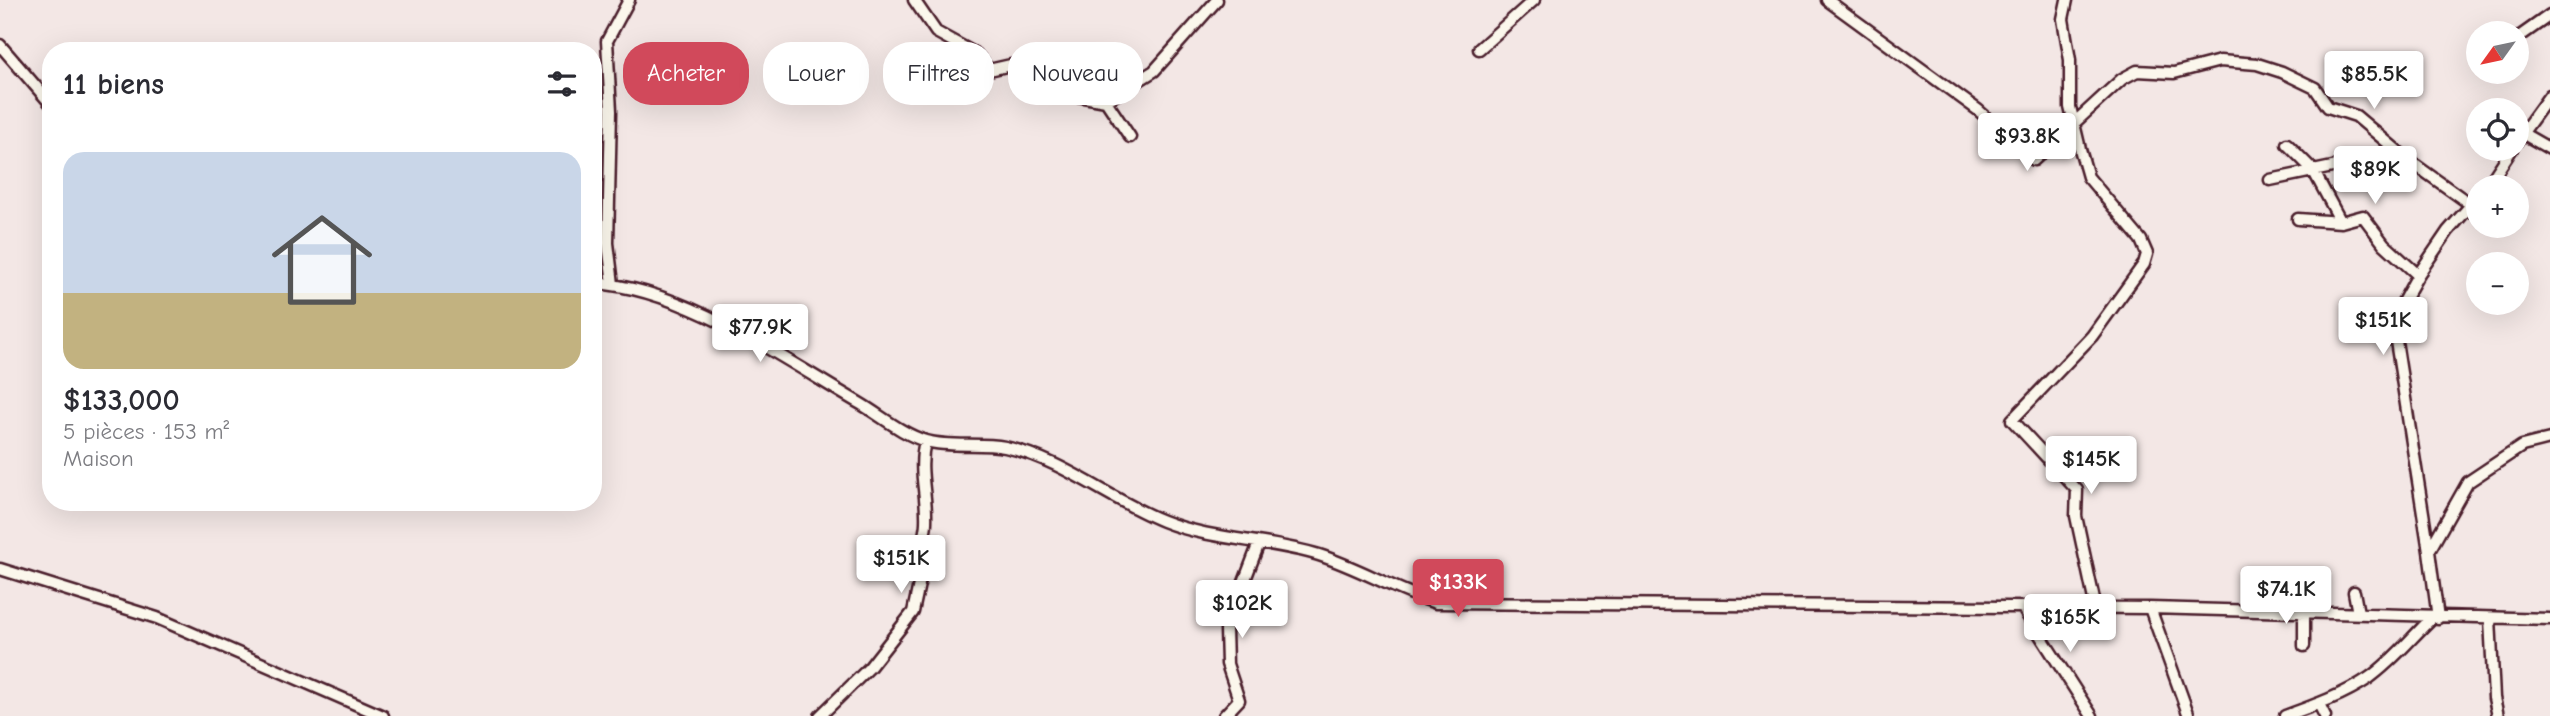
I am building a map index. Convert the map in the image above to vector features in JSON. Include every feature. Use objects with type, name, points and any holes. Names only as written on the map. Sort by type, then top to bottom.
[{"type":"street","points":[[613,284],[608,243],[611,111],[607,41],[629,0]]},
{"type":"street","points":[[914,0],[936,32],[976,54],[989,70],[1008,66]]},
{"type":"street","points":[[1143,78],[1154,71],[1217,0]]},
{"type":"street","points":[[1479,49],[1534,0]]},
{"type":"street","points":[[1827,0],[1978,110],[2034,160],[2122,79],[2137,71],[2174,73],[2220,61],[2257,64],[2315,88],[2328,107],[2356,116],[2407,159],[2466,195]]},
{"type":"street","points":[[2067,0],[2063,19],[2070,60],[2070,107],[2088,177],[2141,240],[2147,254],[2144,264],[2092,336],[2012,420],[2077,491],[2076,516],[2096,609]]},
{"type":"street","points":[[2529,30],[2550,15]]},
{"type":"street","points":[[0,45],[42,94]]},
{"type":"street","points":[[2529,124],[2550,95]]},
{"type":"street","points":[[1109,105],[1130,136]]},
{"type":"street","points":[[2529,142],[2550,149]]},
{"type":"street","points":[[2287,144],[2313,170],[2341,222]]},
{"type":"street","points":[[2270,180],[2380,157],[2407,159]]},
{"type":"street","points":[[2435,618],[2429,551],[2396,341],[2398,311],[2418,275],[2466,211]]},
{"type":"street","points":[[2298,219],[2341,222],[2363,216],[2384,244],[2418,275]]},
{"type":"street","points":[[602,283],[613,284],[677,303],[749,340],[925,441],[1004,447],[1041,458],[1164,522],[1216,536],[1316,554],[1350,566],[1402,592],[1436,603],[1976,609],[2150,608],[2304,612],[2318,615],[2358,613],[2435,618],[2550,619]]},
{"type":"street","points":[[2429,551],[2468,482],[2522,446],[2550,439]]},
{"type":"street","points":[[820,716],[869,668],[914,612],[922,570],[913,562],[925,543],[927,508],[922,454],[925,441]]},
{"type":"street","points":[[1224,716],[1239,700],[1227,664],[1226,629],[1259,543]]},
{"type":"street","points":[[0,569],[157,618],[383,716]]},
{"type":"street","points":[[2354,592],[2358,613]]},
{"type":"street","points":[[2022,607],[2092,716]]},
{"type":"street","points":[[2150,608],[2189,716]]},
{"type":"street","points":[[2304,612],[2304,646]]},
{"type":"street","points":[[2285,716],[2319,704],[2368,679],[2435,618]]},
{"type":"street","points":[[2490,618],[2494,698],[2498,716]]},
{"type":"street","points":[[2319,704],[2325,716]]}]
